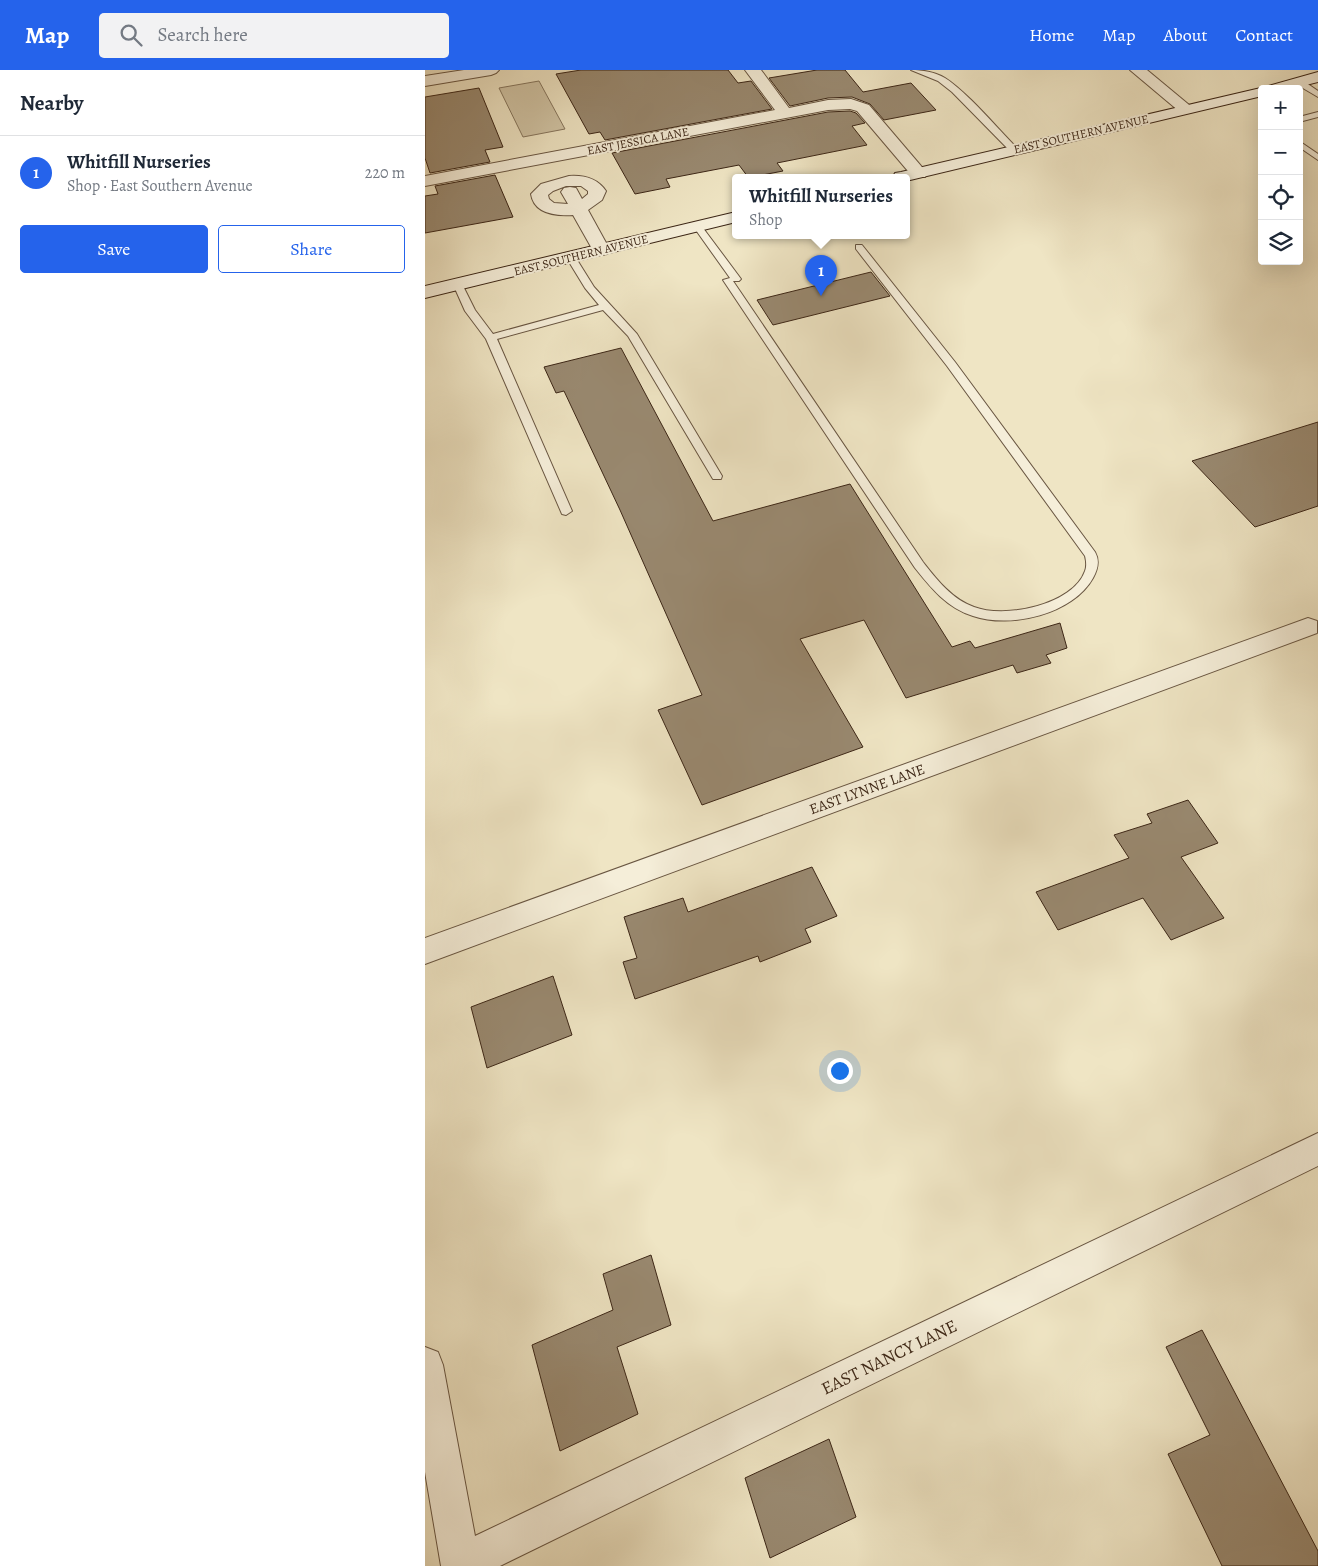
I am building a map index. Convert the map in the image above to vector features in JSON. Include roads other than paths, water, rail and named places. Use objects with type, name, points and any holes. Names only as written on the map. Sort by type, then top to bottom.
[{"type":"street","points":[[425,81],[491,70]]},
{"type":"street","points":[[753,70],[785,113]]},
{"type":"street","points":[[1138,70],[1186,109]]},
{"type":"street","points":[[1287,85],[1318,77]]},
{"type":"street","name":"EAST SOUTHERN AVENUE","points":[[910,175],[1258,92]]},
{"type":"street","name":"EAST JESSICA LANE","points":[[425,181],[828,105],[851,104],[863,108],[919,173]]},
{"type":"street","points":[[551,158],[601,250]]},
{"type":"street","points":[[564,181],[582,181],[589,184],[597,192],[593,201],[578,208],[568,210],[550,208],[539,201],[538,196],[547,186],[564,181]]},
{"type":"street","name":"EAST SOUTHERN AVENUE","points":[[425,292],[732,218]]},
{"type":"street","name":"EAST LYNNE LANE","points":[[425,951],[1313,625]]},
{"type":"street","name":"EAST NANCY LANE","points":[[461,1565],[1318,1149]]},
{"type":"street","points":[[425,1365],[461,1565]]},
{"type":"lane","points":[[915,70],[941,79],[955,90],[1014,150]]},
{"type":"lane","points":[[1299,82],[1318,95]]},
{"type":"lane","points":[[1303,119],[1318,114]]},
{"type":"lane","points":[[1303,147],[1318,158]]},
{"type":"lane","points":[[697,226],[919,565],[941,592],[956,604],[977,614],[996,618],[1017,616],[1043,609],[1065,599],[1082,586],[1092,570],[1091,556],[951,364],[860,244]]},
{"type":"lane","points":[[571,257],[590,288],[632,334],[717,476]]},
{"type":"lane","points":[[458,284],[469,311],[491,338],[566,511]]},
{"type":"lane","points":[[491,338],[605,306]]},
{"type":"place","name":"Whitfill Nurseries","points":[[821,296]]}]
